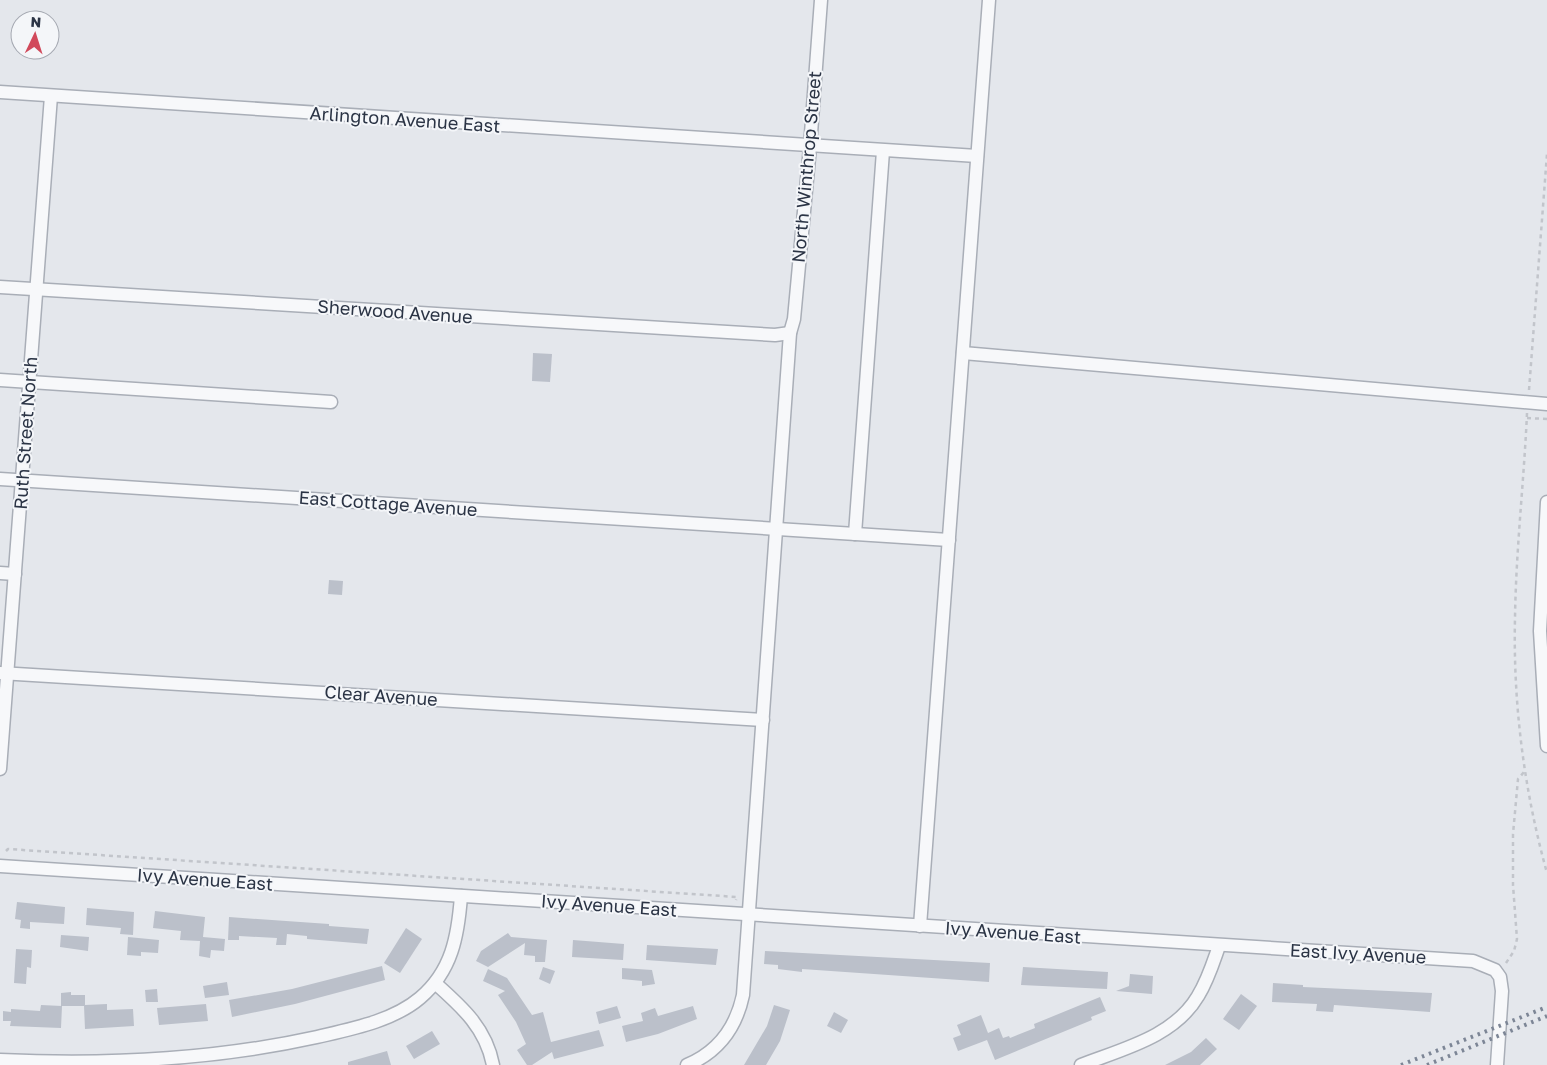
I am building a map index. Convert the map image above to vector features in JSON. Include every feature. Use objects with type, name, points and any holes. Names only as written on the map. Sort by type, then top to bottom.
[{"type":"street","name":"North Winthrop Street","points":[[687,1065],[705,1056],[725,1038],[737,1017],[743,995],[790,332],[794,319],[821,0]]},
{"type":"street","points":[[920,926],[988,0]]},
{"type":"street","name":"Arlington Avenue East","points":[[0,92],[810,147],[977,156]]},
{"type":"street","name":"Ruth Street North","points":[[0,768],[4,673],[22,481],[51,96]]},
{"type":"street","points":[[855,534],[883,151]]},
{"type":"street","name":"Sherwood Avenue","points":[[0,286],[775,335],[790,332]]},
{"type":"street","points":[[962,352],[1547,404]]},
{"type":"street","points":[[0,380],[331,402]]},
{"type":"street","name":"East Cottage Avenue","points":[[0,479],[949,540]]},
{"type":"street","points":[[1547,502],[1541,584],[1541,669],[1547,746]]},
{"type":"street","points":[[0,573],[14,574]]},
{"type":"street","name":"Clear Avenue","points":[[4,673],[763,720]]},
{"type":"street","name":"Ivy Avenue East","points":[[0,866],[1219,946]]},
{"type":"street","points":[[0,1060],[110,1064],[213,1056],[273,1047],[332,1033],[386,1016],[419,999],[435,983],[454,950],[459,925],[461,896]]},
{"type":"street","points":[[1081,1065],[1153,1037],[1183,1015],[1198,997],[1209,976],[1219,946]]},
{"type":"street","name":"East Ivy Avenue","points":[[1219,946],[1460,960],[1479,962],[1497,973]]},
{"type":"street","points":[[1497,973],[1502,993],[1497,1065]]},
{"type":"street","points":[[435,983],[475,1021],[485,1037],[493,1065]]},
{"type":"path","points":[[1547,154],[1528,403],[1515,616],[1519,727],[1531,810],[1547,873]]},
{"type":"path","points":[[1527,418],[1547,419]]},
{"type":"path","points":[[1497,973],[1514,951],[1516,939],[1513,834],[1518,779],[1525,771]]},
{"type":"path","points":[[6,851],[8,849],[727,896],[737,897],[736,904]]},
{"type":"building","points":[[533,353],[552,354],[550,382],[532,381]]},
{"type":"building","points":[[329,580],[343,581],[342,595],[328,594]]},
{"type":"building","points":[[17,902],[65,907],[64,924],[30,922],[30,929],[20,928],[21,920],[15,919]]},
{"type":"building","points":[[87,908],[134,912],[133,935],[120,934],[121,928],[86,925]]},
{"type":"building","points":[[155,911],[205,917],[203,937],[225,939],[224,951],[211,950],[210,958],[199,956],[200,941],[180,940],[181,931],[153,928]]},
{"type":"building","points":[[229,917],[329,924],[329,926],[369,929],[367,944],[307,939],[307,936],[287,934],[286,945],[276,945],[277,938],[239,936],[239,940],[228,940]]},
{"type":"building","points":[[406,928],[422,939],[400,973],[384,963]]},
{"type":"building","points":[[508,933],[511,937],[547,940],[545,962],[535,962],[535,956],[524,955],[525,943],[488,967],[476,961],[481,951]]},
{"type":"building","points":[[61,935],[89,937],[88,951],[60,947]]},
{"type":"building","points":[[128,937],[159,940],[158,953],[141,952],[141,956],[127,955]]},
{"type":"building","points":[[573,940],[624,944],[623,960],[572,957]]},
{"type":"building","points":[[647,945],[718,949],[716,965],[646,960]]},
{"type":"building","points":[[16,949],[32,950],[31,968],[27,967],[26,984],[14,983]]},
{"type":"building","points":[[765,951],[990,963],[989,982],[802,969],[802,972],[778,969],[778,965],[764,964]]},
{"type":"building","points":[[382,966],[385,980],[295,1004],[232,1017],[229,1000],[292,989]]},
{"type":"building","points":[[543,967],[555,971],[550,984],[539,979]]},
{"type":"building","points":[[1023,967],[1108,972],[1107,989],[1021,985]]},
{"type":"building","points":[[622,968],[652,970],[655,984],[642,986],[642,981],[622,979]]},
{"type":"building","points":[[488,969],[507,978],[532,1015],[543,1012],[551,1042],[599,1030],[604,1046],[554,1059],[552,1052],[532,1065],[527,1065],[517,1050],[526,1044],[516,1022],[498,995],[505,991],[483,981]]},
{"type":"building","points":[[1130,974],[1153,976],[1152,994],[1116,991],[1129,986]]},
{"type":"building","points":[[227,982],[229,995],[205,998],[203,986]]},
{"type":"building","points":[[1273,983],[1303,985],[1303,987],[1432,993],[1430,1012],[1334,1005],[1333,1012],[1316,1011],[1317,1004],[1272,1002]]},
{"type":"building","points":[[157,989],[158,1002],[146,1002],[145,990]]},
{"type":"building","points":[[71,992],[71,995],[85,995],[85,1005],[107,1004],[107,1010],[133,1009],[134,1026],[85,1029],[84,1006],[61,1006],[61,993]]},
{"type":"building","points":[[1241,994],[1257,1006],[1239,1030],[1223,1019]]},
{"type":"building","points":[[1100,997],[1106,1011],[1091,1017],[1092,1020],[995,1060],[987,1040],[958,1051],[953,1038],[961,1035],[957,1025],[981,1015],[988,1033],[999,1028],[1003,1038],[1009,1036],[1010,1038],[1035,1028],[1034,1024]]},
{"type":"building","points":[[206,1004],[208,1021],[159,1025],[157,1008]]},
{"type":"building","points":[[41,1005],[62,1006],[61,1028],[10,1026],[11,1021],[3,1021],[3,1011],[11,1012],[11,1009],[40,1011]]},
{"type":"building","points":[[774,1005],[790,1010],[780,1041],[766,1065],[744,1065],[767,1026]]},
{"type":"building","points":[[617,1006],[621,1018],[599,1024],[596,1012]]},
{"type":"building","points":[[693,1006],[697,1019],[658,1034],[626,1042],[622,1026],[643,1021],[641,1013],[655,1008],[658,1016]]},
{"type":"building","points":[[834,1012],[848,1020],[841,1033],[827,1026]]},
{"type":"building","points":[[432,1031],[440,1044],[414,1059],[406,1046]]},
{"type":"building","points":[[1206,1038],[1217,1049],[1200,1065],[1165,1065],[1191,1052]]},
{"type":"building","points":[[387,1051],[391,1065],[348,1065],[348,1062]]},
{"type":"railway","points":[[1401,1065],[1547,1007]]},
{"type":"railway","points":[[1427,1065],[1547,1016]]}]
